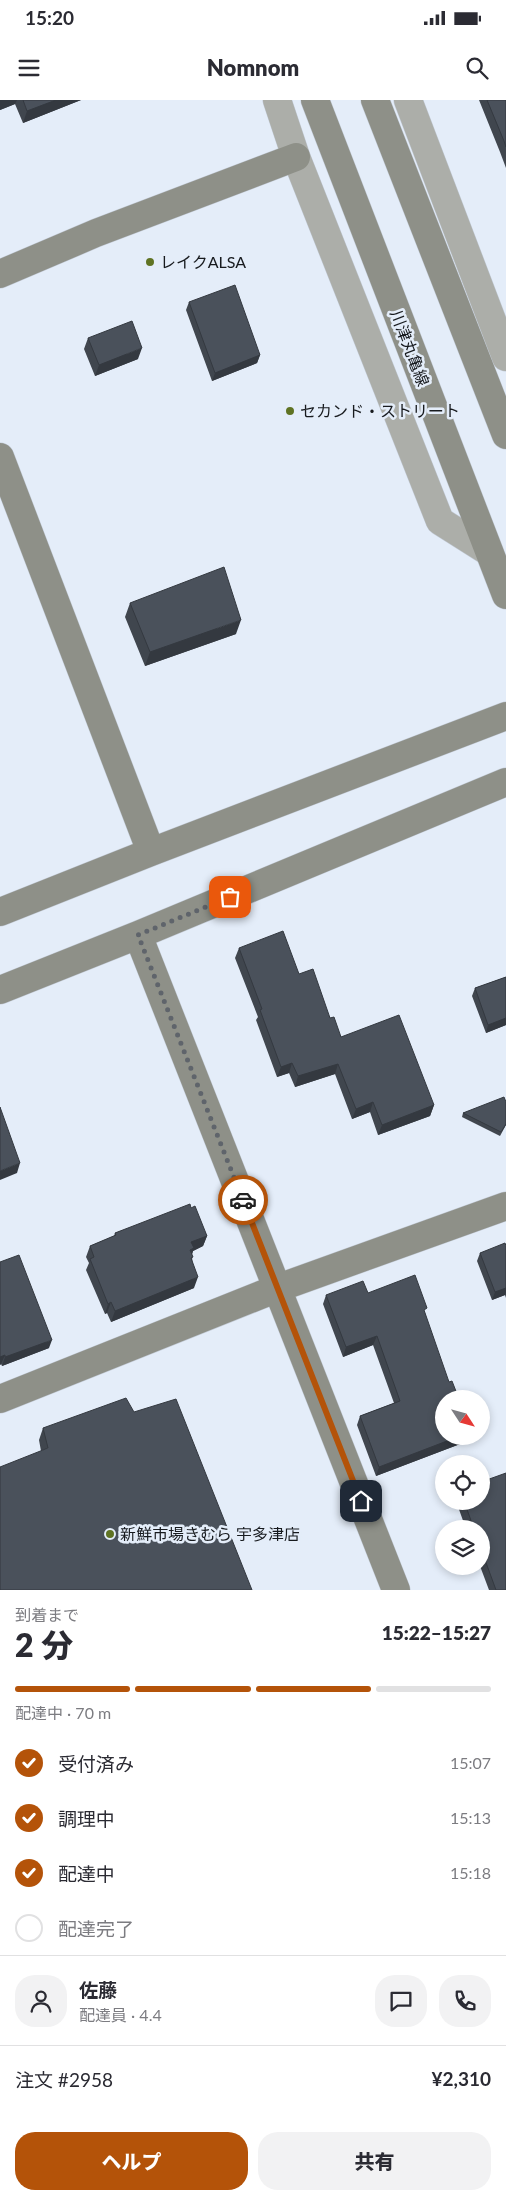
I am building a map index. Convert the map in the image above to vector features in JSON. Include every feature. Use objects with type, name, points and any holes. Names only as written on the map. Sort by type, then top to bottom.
[{"type":"street","points":[[277,100],[296,157],[440,520],[489,552]]},
{"type":"street","name":"川津丸亀線","points":[[315,100],[506,595]]},
{"type":"street","points":[[374,100],[506,435]]},
{"type":"street","points":[[408,100],[506,357]]},
{"type":"street","points":[[0,274],[96,233],[296,157]]},
{"type":"street","points":[[0,457],[151,852]]},
{"type":"street","points":[[0,912],[506,716]]},
{"type":"street","points":[[0,990],[138,935],[506,782]]},
{"type":"street","points":[[138,935],[396,1590]]},
{"type":"street","points":[[0,1399],[278,1288],[506,1206]]},
{"type":"building","points":[[23,100],[56,100],[27,111]]},
{"type":"building","points":[[487,100],[506,100],[506,147],[504,141]]},
{"type":"building","points":[[235,285],[260,355],[215,373],[189,302]]},
{"type":"building","points":[[132,321],[142,348],[99,365],[88,338]]},
{"type":"building","points":[[224,567],[241,620],[150,652],[130,603]]},
{"type":"building","points":[[283,931],[299,974],[313,969],[330,1018],[334,1017],[341,1037],[399,1015],[434,1105],[382,1125],[373,1102],[356,1109],[338,1064],[298,1076],[292,1063],[281,1067],[239,948]]},
{"type":"building","points":[[506,977],[506,1018],[488,1025],[475,988]]},
{"type":"building","points":[[504,1097],[506,1102],[506,1124],[501,1132],[463,1113]]},
{"type":"building","points":[[0,1107],[20,1163],[0,1171]]},
{"type":"building","points":[[190,1204],[191,1208],[195,1206],[207,1236],[191,1242],[194,1248],[190,1250],[193,1257],[191,1258],[198,1277],[115,1311],[111,1302],[108,1304],[90,1259],[94,1257],[90,1246],[116,1235],[115,1233]]},
{"type":"building","points":[[505,1243],[506,1288],[495,1292],[480,1253]]},
{"type":"building","points":[[19,1255],[52,1340],[5,1357],[5,1355],[0,1357],[0,1262]]},
{"type":"building","points":[[415,1275],[427,1308],[424,1310],[449,1382],[452,1381],[456,1390],[435,1390],[436,1445],[379,1467],[360,1416],[400,1401],[377,1336],[346,1347],[326,1295],[363,1281],[368,1293]]},
{"type":"building","name":"新鮮市場きむら 宇多津店","points":[[126,1398],[134,1412],[176,1399],[252,1590],[0,1590],[0,1467],[48,1448],[43,1428]]},
{"type":"building","points":[[506,1473],[506,1590],[496,1590],[490,1574],[490,1520],[471,1520],[467,1510],[490,1510],[490,1479]]},
{"type":"way so far","points":[[230,897],[138,935],[243,1200]]},
{"type":"place","name":"レイクALSA","points":[[150,262]]},
{"type":"place","name":"セカンド・ストリート","points":[[290,411]]},
{"type":"place","name":"新鮮市場きむら 宇多津店","points":[[110,1534]]},
{"type":"route","points":[[243,1200],[361,1501]]}]
